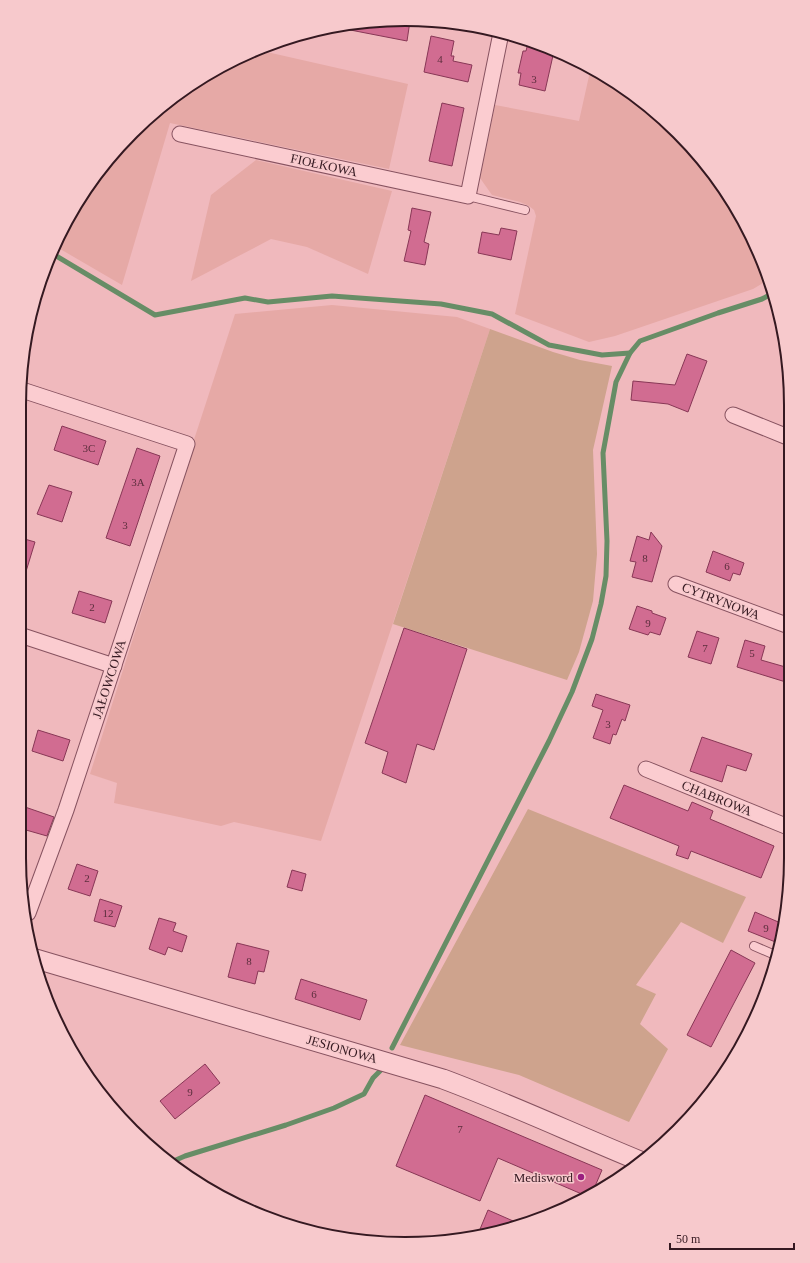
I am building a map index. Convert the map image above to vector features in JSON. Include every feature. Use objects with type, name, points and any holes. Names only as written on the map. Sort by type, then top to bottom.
[{"type":"street","points":[[468,196],[500,38]]},
{"type":"street","name":"FIOŁKOWA","points":[[180,134],[468,196]]},
{"type":"street","name":"JAŁOWCOWA","points":[[27,391],[187,444],[66,810],[29,909]]},
{"type":"street","points":[[733,415],[784,436]]},
{"type":"street","name":"CYTRYNOWA","points":[[676,584],[784,624]]},
{"type":"street","points":[[26,637],[114,666]]},
{"type":"street","name":"CHABROWA","points":[[646,769],[784,825]]},
{"type":"street","name":"JESIONOWA","points":[[40,960],[194,1007],[443,1079],[491,1097],[637,1159]]},
{"type":"lane","name":"FIOŁKOWA","points":[[468,196],[525,210]]},
{"type":"lane","points":[[754,946],[772,954]]},
{"type":"shaded area","points":[[267,52],[408,84],[389,169],[170,123],[122,285],[60,249],[77,215],[104,174],[137,137],[174,104],[194,90],[237,65]]},
{"type":"shaded area","points":[[589,74],[616,90],[655,120],[690,155],[720,194],[745,237],[764,283],[753,289],[615,336],[589,342],[515,314],[536,216],[534,210],[529,206],[520,202],[492,195],[480,178],[495,105],[579,121]]},
{"type":"shaded area","points":[[256,160],[392,191],[368,274],[307,247],[271,239],[191,281],[211,195]]},
{"type":"shaded area","points":[[332,305],[457,317],[490,329],[321,841],[234,822],[221,826],[114,803],[117,783],[90,774],[156,566],[172,507],[235,314]]},
{"type":"shaded area","points":[[490,329],[553,352],[580,360],[612,366],[593,450],[597,554],[593,601],[579,652],[567,680],[393,624]]},
{"type":"shaded area","points":[[528,809],[746,897],[723,943],[681,922],[636,985],[656,994],[640,1024],[668,1049],[629,1122],[519,1075],[400,1045]]},
{"type":"building","points":[[409,26],[407,41],[350,30]]},
{"type":"building","points":[[431,36],[454,41],[451,56],[454,56],[453,61],[472,65],[468,82],[424,72]]},
{"type":"building","points":[[527,46],[553,56],[545,91],[519,85],[521,73],[518,73],[523,51],[526,51]]},
{"type":"building","points":[[442,103],[464,108],[452,166],[429,161]]},
{"type":"building","points":[[412,208],[431,212],[424,242],[429,244],[425,265],[404,261],[411,231],[408,230]]},
{"type":"building","points":[[501,228],[517,231],[511,260],[478,253],[482,232],[499,235]]},
{"type":"building","points":[[687,354],[707,361],[688,412],[668,404],[631,400],[633,381],[675,385]]},
{"type":"building","points":[[62,426],[106,441],[98,465],[54,450]]},
{"type":"building","points":[[137,448],[160,456],[130,546],[106,538]]},
{"type":"building","points":[[49,485],[72,492],[62,522],[37,514]]},
{"type":"building","points":[[651,532],[662,546],[652,582],[632,577],[636,562],[630,561],[637,536],[649,540]]},
{"type":"building","points":[[26,539],[35,542],[26,571]]},
{"type":"building","points":[[713,551],[744,563],[740,575],[733,573],[730,581],[706,572]]},
{"type":"building","points":[[79,591],[112,601],[105,623],[72,613]]},
{"type":"building","points":[[637,606],[666,618],[660,635],[650,632],[648,635],[629,629]]},
{"type":"building","points":[[404,628],[467,649],[434,750],[417,744],[406,783],[382,773],[388,752],[365,743]]},
{"type":"building","points":[[697,631],[719,638],[711,664],[688,657]]},
{"type":"building","points":[[745,640],[765,646],[761,660],[784,667],[784,681],[737,667]]},
{"type":"building","points":[[596,694],[630,705],[625,721],[622,719],[616,735],[613,734],[610,744],[593,738],[603,710],[592,706]]},
{"type":"building","points":[[38,730],[70,740],[63,761],[32,751]]},
{"type":"building","points":[[702,737],[752,754],[746,771],[727,765],[722,782],[690,771]]},
{"type":"building","points":[[624,785],[688,811],[692,802],[713,811],[710,819],[774,846],[761,878],[691,851],[688,859],[676,855],[679,846],[610,818]]},
{"type":"building","points":[[26,807],[54,817],[47,836],[26,830]]},
{"type":"building","points":[[77,864],[98,871],[90,896],[68,889]]},
{"type":"building","points":[[292,870],[306,874],[302,891],[287,887]]},
{"type":"building","points":[[100,899],[122,906],[115,927],[94,921]]},
{"type":"building","points":[[755,912],[779,922],[775,942],[748,931]]},
{"type":"building","points":[[159,918],[176,923],[173,931],[187,936],[182,952],[168,947],[165,955],[149,949]]},
{"type":"building","points":[[237,943],[269,951],[264,972],[258,971],[255,984],[228,977]]},
{"type":"building","points":[[731,950],[755,963],[711,1047],[687,1035]]},
{"type":"building","points":[[301,979],[367,1000],[360,1020],[295,999]]},
{"type":"building","points":[[205,1064],[220,1083],[175,1119],[160,1101]]},
{"type":"building","points":[[425,1095],[602,1170],[596,1185],[581,1194],[498,1158],[480,1201],[396,1166]]},
{"type":"building","points":[[488,1210],[513,1221],[503,1224],[480,1230]]},
{"type":"waterway","points":[[57,256],[155,315],[245,298],[268,302],[332,296],[441,304],[492,314],[549,345],[602,355],[630,353]]},
{"type":"waterway","points":[[392,1048],[549,741],[572,692],[592,639],[606,576],[607,541],[603,453],[616,382],[630,353],[640,341],[768,296]]},
{"type":"waterway","points":[[176,1160],[334,1108],[364,1094],[373,1078],[380,1071]]},
{"type":"place","name":"Medisword","points":[[581,1177]]}]
